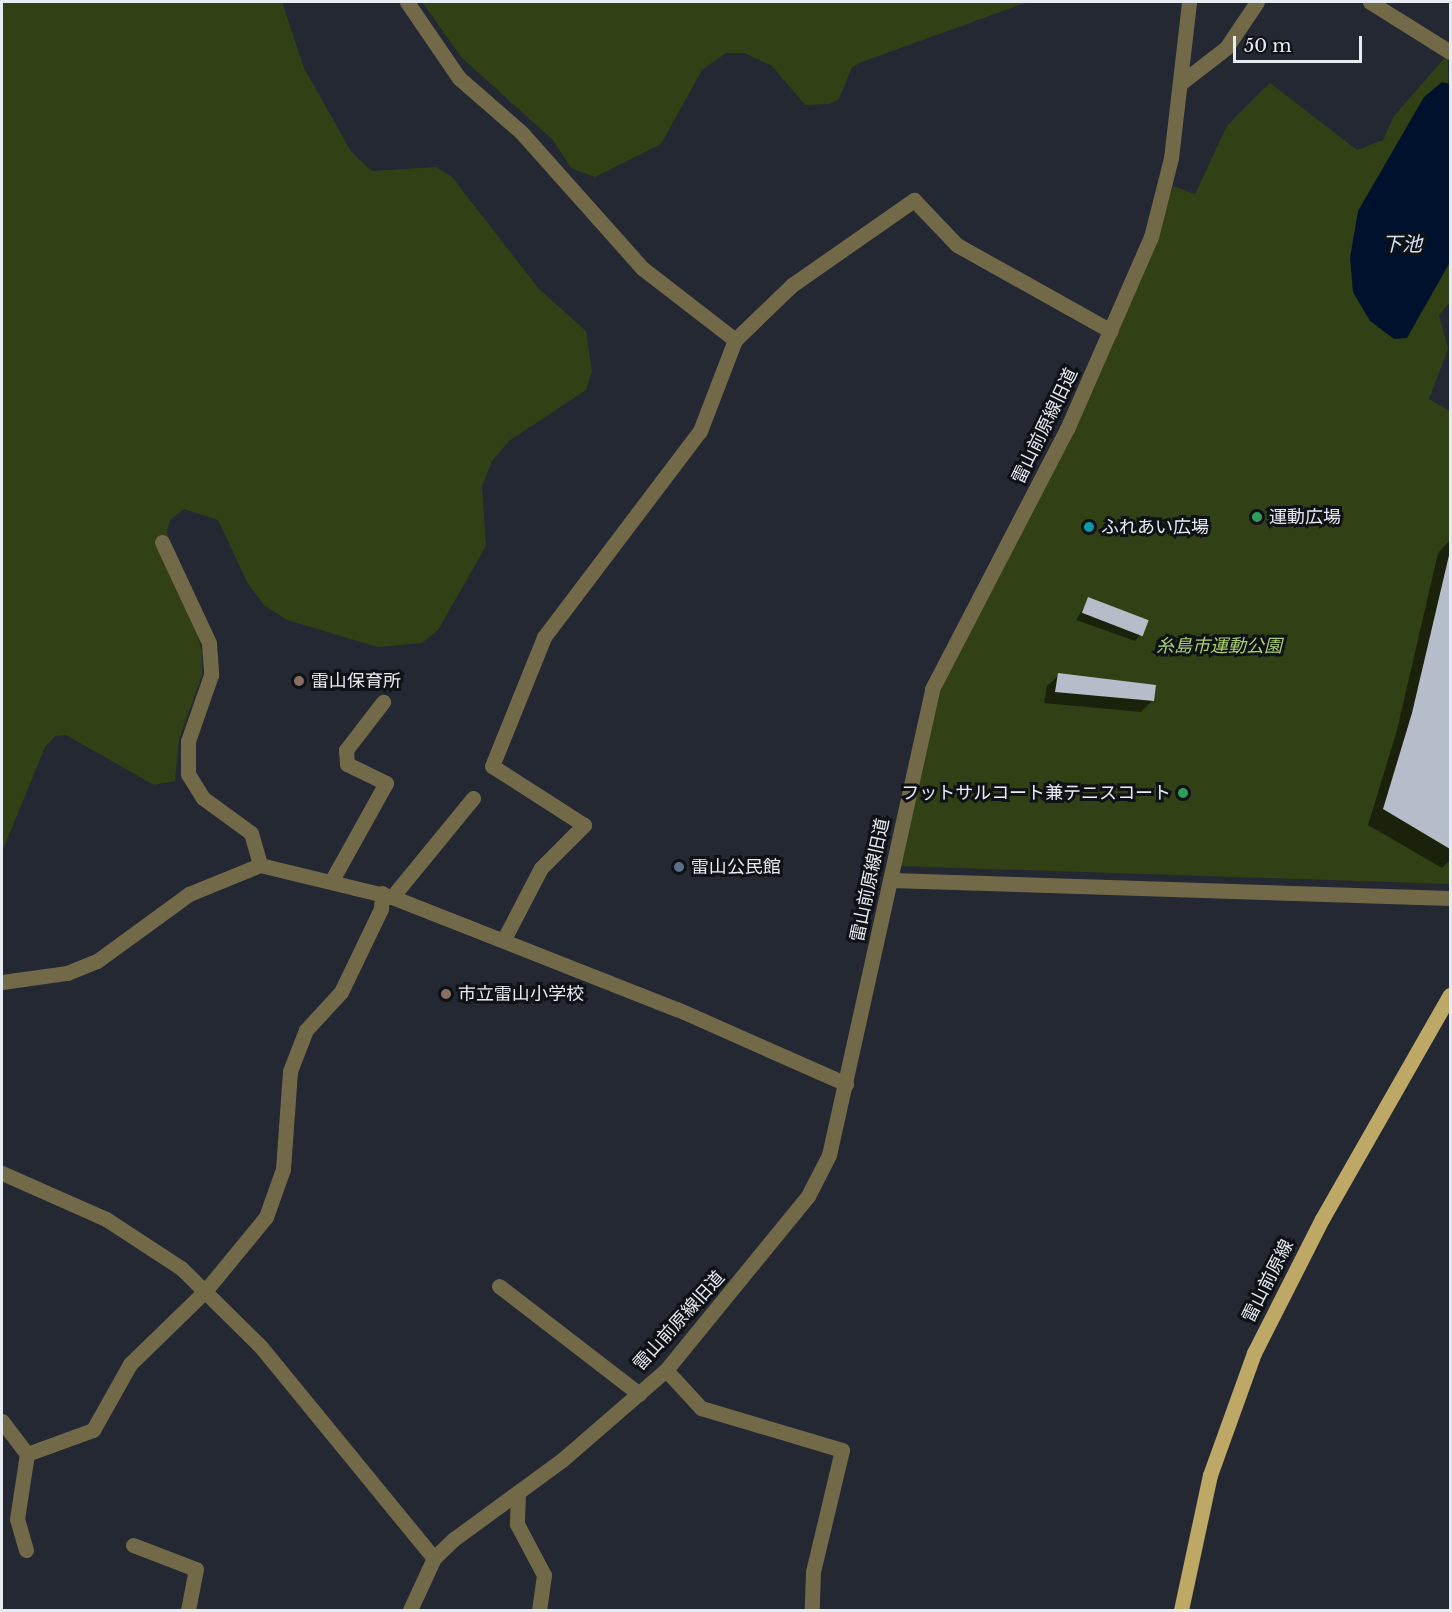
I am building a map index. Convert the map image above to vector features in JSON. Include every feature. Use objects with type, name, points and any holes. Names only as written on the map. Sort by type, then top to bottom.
[{"type":"main road","name":"雷山前原線","points":[[1180,1611],[1210,1475],[1254,1353],[1322,1219],[1450,994]]},
{"type":"street","points":[[407,2],[459,78],[521,132],[642,268],[735,340]]},
{"type":"street","name":"雷山前原線旧道","points":[[410,1611],[434,1558],[666,1370],[808,1196],[829,1155],[932,689],[1111,331],[1158,214],[1182,82],[1189,2]]},
{"type":"street","points":[[1182,82],[1227,48],[1257,2]]},
{"type":"street","points":[[1370,2],[1450,52]]},
{"type":"street","points":[[504,939],[541,868],[584,825],[492,766],[500,745],[544,638],[700,431],[735,340],[792,285],[914,200],[957,245],[1111,331]]},
{"type":"street","points":[[162,542],[208,643],[211,675],[188,741],[188,774],[203,798],[251,833],[260,865]]},
{"type":"street","points":[[332,880],[386,783],[347,764],[346,750],[383,702]]},
{"type":"street","points":[[27,1454],[93,1430],[130,1364],[206,1290],[266,1217],[283,1168],[290,1071],[306,1030],[341,993],[387,895],[473,798]]},
{"type":"street","points":[[2,982],[66,973],[97,961],[189,894],[260,865],[332,880],[387,895],[504,939],[846,1084]]},
{"type":"street","points":[[891,880],[1450,898]]},
{"type":"street","points":[[2,1173],[137,1236],[206,1290],[261,1347],[434,1558]]},
{"type":"street","points":[[499,1286],[639,1394]]},
{"type":"street","points":[[666,1370],[701,1408],[842,1450],[813,1572],[812,1611]]},
{"type":"street","points":[[2,1421],[27,1454],[17,1519],[26,1550]]},
{"type":"street","points":[[518,1492],[517,1524],[544,1575],[539,1611]]},
{"type":"street","points":[[133,1545],[196,1569],[188,1611]]},
{"type":"green space","points":[[2,2],[282,2],[304,68],[352,153],[372,171],[436,167],[452,177],[539,289],[586,331],[592,371],[586,390],[509,441],[492,461],[482,486],[486,546],[438,630],[422,643],[378,647],[287,620],[265,606],[248,584],[218,520],[184,509],[170,520],[167,532],[202,651],[202,675],[179,739],[175,781],[154,785],[66,735],[55,736],[45,747],[2,852]]},
{"type":"green space","points":[[422,2],[1069,2],[1025,3],[862,62],[852,67],[839,99],[830,104],[805,105],[772,66],[744,53],[726,53],[702,70],[661,144],[595,177],[571,168],[553,140],[462,58]]},
{"type":"green space","name":"糸島市運動公園","points":[[1448,54],[1450,302],[1439,315],[1448,349],[1429,399],[1450,411],[1450,884],[899,866],[938,689],[1156,238],[1173,186],[1195,194],[1227,126],[1270,83],[1357,150],[1383,140],[1394,116]]},
{"type":"water","name":"下池","points":[[1442,82],[1450,84],[1450,262],[1407,338],[1394,339],[1370,321],[1353,292],[1350,258],[1358,211],[1424,97]]},
{"type":"building","points":[[1450,551],[1450,849],[1383,809],[1412,713]]},
{"type":"building","points":[[1088,597],[1149,620],[1143,636],[1082,613]]},
{"type":"building","points":[[1058,673],[1156,685],[1154,701],[1055,692]]},
{"type":"place","name":"運動広場","points":[[1257,517]]},
{"type":"place","name":"ふれあい広場","points":[[1089,527]]},
{"type":"place","name":"雷山保育所","points":[[299,681]]},
{"type":"place","name":"フットサルコート兼テニスコート","points":[[1183,793]]},
{"type":"place","name":"雷山公民館","points":[[679,867]]},
{"type":"place","name":"市立雷山小学校","points":[[446,994]]}]
